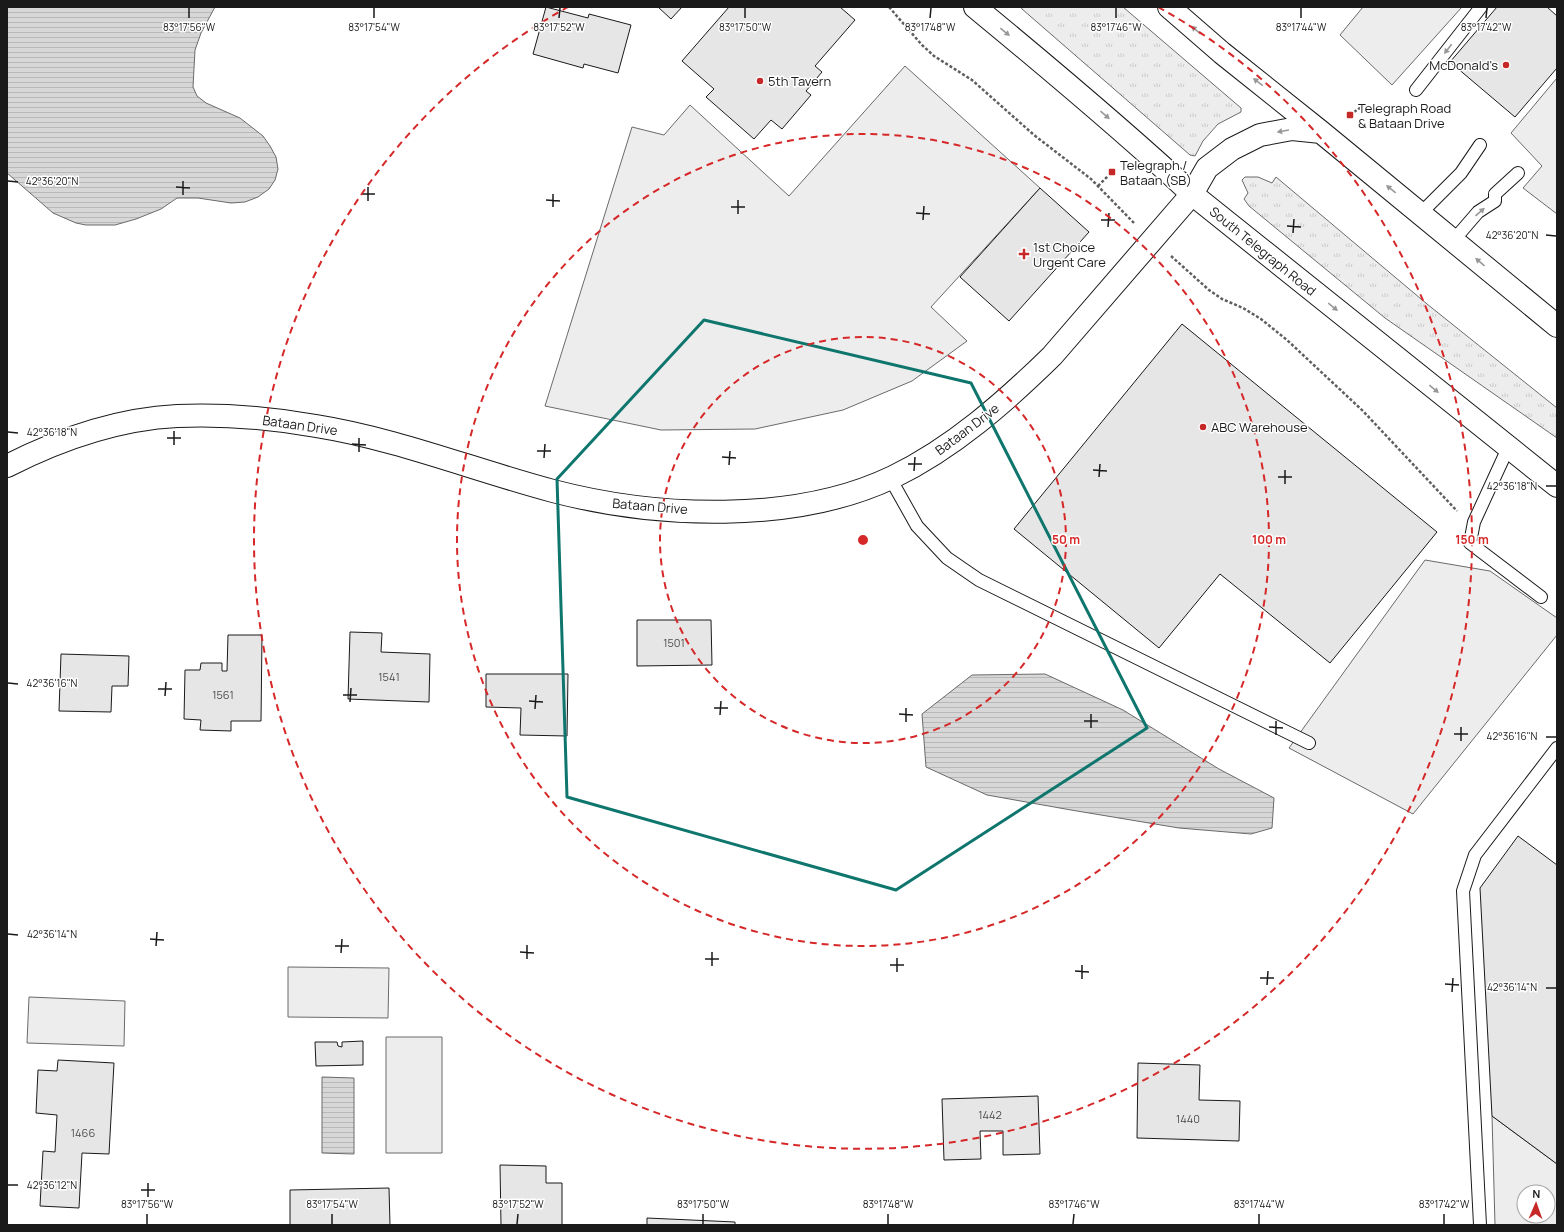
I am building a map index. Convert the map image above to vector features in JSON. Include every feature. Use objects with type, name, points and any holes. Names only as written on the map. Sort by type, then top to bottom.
[{"type":"main road","name":"South Telegraph Road","points":[[975,7],[1090,102],[1141,146],[1192,194],[1557,486]]},
{"type":"main road","points":[[1169,7],[1222,53],[1321,132],[1557,326]]},
{"type":"main road","name":"Bataan Drive","points":[[7,466],[32,453],[64,440],[100,429],[171,417],[234,417],[318,426],[402,446],[555,491],[613,504],[673,510],[780,508],[852,493],[890,478],[919,463],[946,446],[989,413],[1032,375],[1052,356],[1192,194],[1207,168],[1232,149],[1260,135],[1292,129],[1321,132]]},
{"type":"lane","points":[[1416,90],[1481,7]]},
{"type":"lane","points":[[1421,214],[1461,173],[1480,145]]},
{"type":"lane","points":[[1453,241],[1478,212],[1495,201],[1495,194],[1518,174]]},
{"type":"lane","points":[[1508,448],[1474,522],[1470,543],[1541,597]]},
{"type":"lane","points":[[890,478],[917,526],[947,558],[979,580],[1309,743]]},
{"type":"lane","points":[[1480,1225],[1463,891],[1475,855],[1557,748]]},
{"type":"path","points":[[889,7],[922,45],[934,56],[972,80],[1034,135],[1064,157],[1098,186],[1135,223]]},
{"type":"path","points":[[1350,115],[1364,105]]},
{"type":"path","points":[[1098,186],[1112,172]]},
{"type":"path","points":[[1170,254],[1215,295],[1260,319],[1287,340],[1363,411],[1454,509]]},
{"type":"highlighted area","points":[[704,320],[971,383],[1147,728],[896,890],[567,797],[557,479]]},
{"type":"green space","points":[[1021,7],[1123,7],[1241,108],[1241,112],[1218,124],[1203,141],[1195,156],[1190,155]]},
{"type":"green space","points":[[1245,177],[1258,177],[1272,183],[1276,177],[1427,304],[1557,408],[1557,438],[1385,318],[1249,206],[1244,199],[1248,193],[1242,180]]},
{"type":"shaded area","points":[[7,7],[215,7],[201,33],[195,50],[193,87],[197,96],[206,103],[240,118],[263,136],[276,157],[278,169],[275,180],[269,189],[258,197],[245,202],[231,203],[198,198],[177,198],[161,209],[136,219],[115,225],[86,225],[76,223],[53,213],[7,173]]},
{"type":"shaded area","points":[[1363,7],[1462,7],[1392,85],[1340,35]]},
{"type":"shaded area","points":[[905,66],[1040,188],[931,307],[967,341],[912,381],[843,410],[755,429],[661,430],[545,406],[632,127],[664,135],[690,105],[789,196]]},
{"type":"shaded area","points":[[1557,78],[1557,214],[1523,188],[1542,166],[1511,133]]},
{"type":"shaded area","points":[[1425,560],[1490,571],[1557,618],[1557,635],[1413,814],[1289,748]]},
{"type":"shaded area","points":[[1045,674],[1123,710],[1219,769],[1274,798],[1272,828],[1251,834],[1179,828],[1071,810],[987,795],[926,767],[922,714],[972,675]]},
{"type":"shaded area","points":[[288,967],[389,968],[388,1018],[288,1017]]},
{"type":"shaded area","points":[[29,997],[125,1001],[124,1046],[27,1043]]},
{"type":"shaded area","points":[[386,1037],[442,1037],[442,1153],[386,1153]]},
{"type":"shaded area","points":[[322,1077],[354,1078],[354,1154],[322,1153]]},
{"type":"shaded area","points":[[1492,1116],[1557,1164],[1557,1225],[1495,1225]]},
{"type":"building","points":[[546,7],[588,18],[589,14],[631,25],[618,73],[584,64],[583,68],[533,54]]},
{"type":"building","points":[[658,7],[682,7],[671,19]]},
{"type":"building","name":"5th Tavern","points":[[729,7],[840,7],[855,20],[815,66],[822,72],[806,91],[811,95],[782,129],[771,120],[754,139],[706,97],[714,89],[682,61]]},
{"type":"building","name":"McDonald's","points":[[1497,7],[1547,7],[1557,16],[1557,68],[1515,117],[1450,62]]},
{"type":"building","name":"1st Choice Urgent Care","points":[[1040,188],[1089,232],[1009,321],[960,277]]},
{"type":"building","name":"ABC Warehouse","points":[[1182,324],[1437,532],[1330,663],[1220,574],[1159,648],[1014,529]]},
{"type":"building","points":[[637,620],[711,620],[712,665],[637,666]]},
{"type":"building","points":[[350,632],[382,633],[381,652],[430,654],[429,702],[348,699]]},
{"type":"building","points":[[228,635],[262,635],[261,721],[231,721],[231,731],[200,730],[201,720],[184,719],[185,670],[200,670],[201,663],[222,663],[222,671],[227,671]]},
{"type":"building","points":[[61,654],[129,656],[128,686],[112,686],[111,712],[59,711]]},
{"type":"building","points":[[486,674],[568,674],[567,736],[520,735],[521,708],[486,707]]},
{"type":"building","points":[[1518,836],[1557,865],[1557,1164],[1492,1116],[1480,888]]},
{"type":"building","points":[[363,1041],[363,1065],[316,1066],[315,1042],[337,1042],[338,1046],[342,1047],[342,1042]]},
{"type":"building","points":[[58,1060],[114,1063],[109,1154],[82,1153],[79,1208],[40,1206],[43,1151],[55,1152],[57,1115],[36,1113],[38,1070],[57,1071]]},
{"type":"building","points":[[1138,1063],[1200,1065],[1199,1100],[1240,1101],[1239,1141],[1137,1138]]},
{"type":"building","points":[[1038,1096],[1040,1154],[1003,1155],[1003,1131],[980,1131],[981,1159],[944,1160],[942,1099]]},
{"type":"building","points":[[500,1165],[546,1166],[546,1183],[562,1183],[562,1225],[501,1225]]},
{"type":"building","points":[[389,1188],[390,1225],[290,1225],[290,1190]]},
{"type":"building","points":[[647,1218],[735,1222],[735,1225],[647,1225]]},
{"type":"place","name":"McDonald's","points":[[1506,65]]},
{"type":"place","name":"5th Tavern","points":[[760,81]]},
{"type":"place","name":"Telegraph Road & Bataan Drive","points":[[1350,115]]},
{"type":"place","name":"Telegraph / Bataan (SB)","points":[[1112,172]]},
{"type":"place","name":"1st Choice Urgent Care","points":[[1024,254]]},
{"type":"place","name":"ABC Warehouse","points":[[1203,427]]}]
